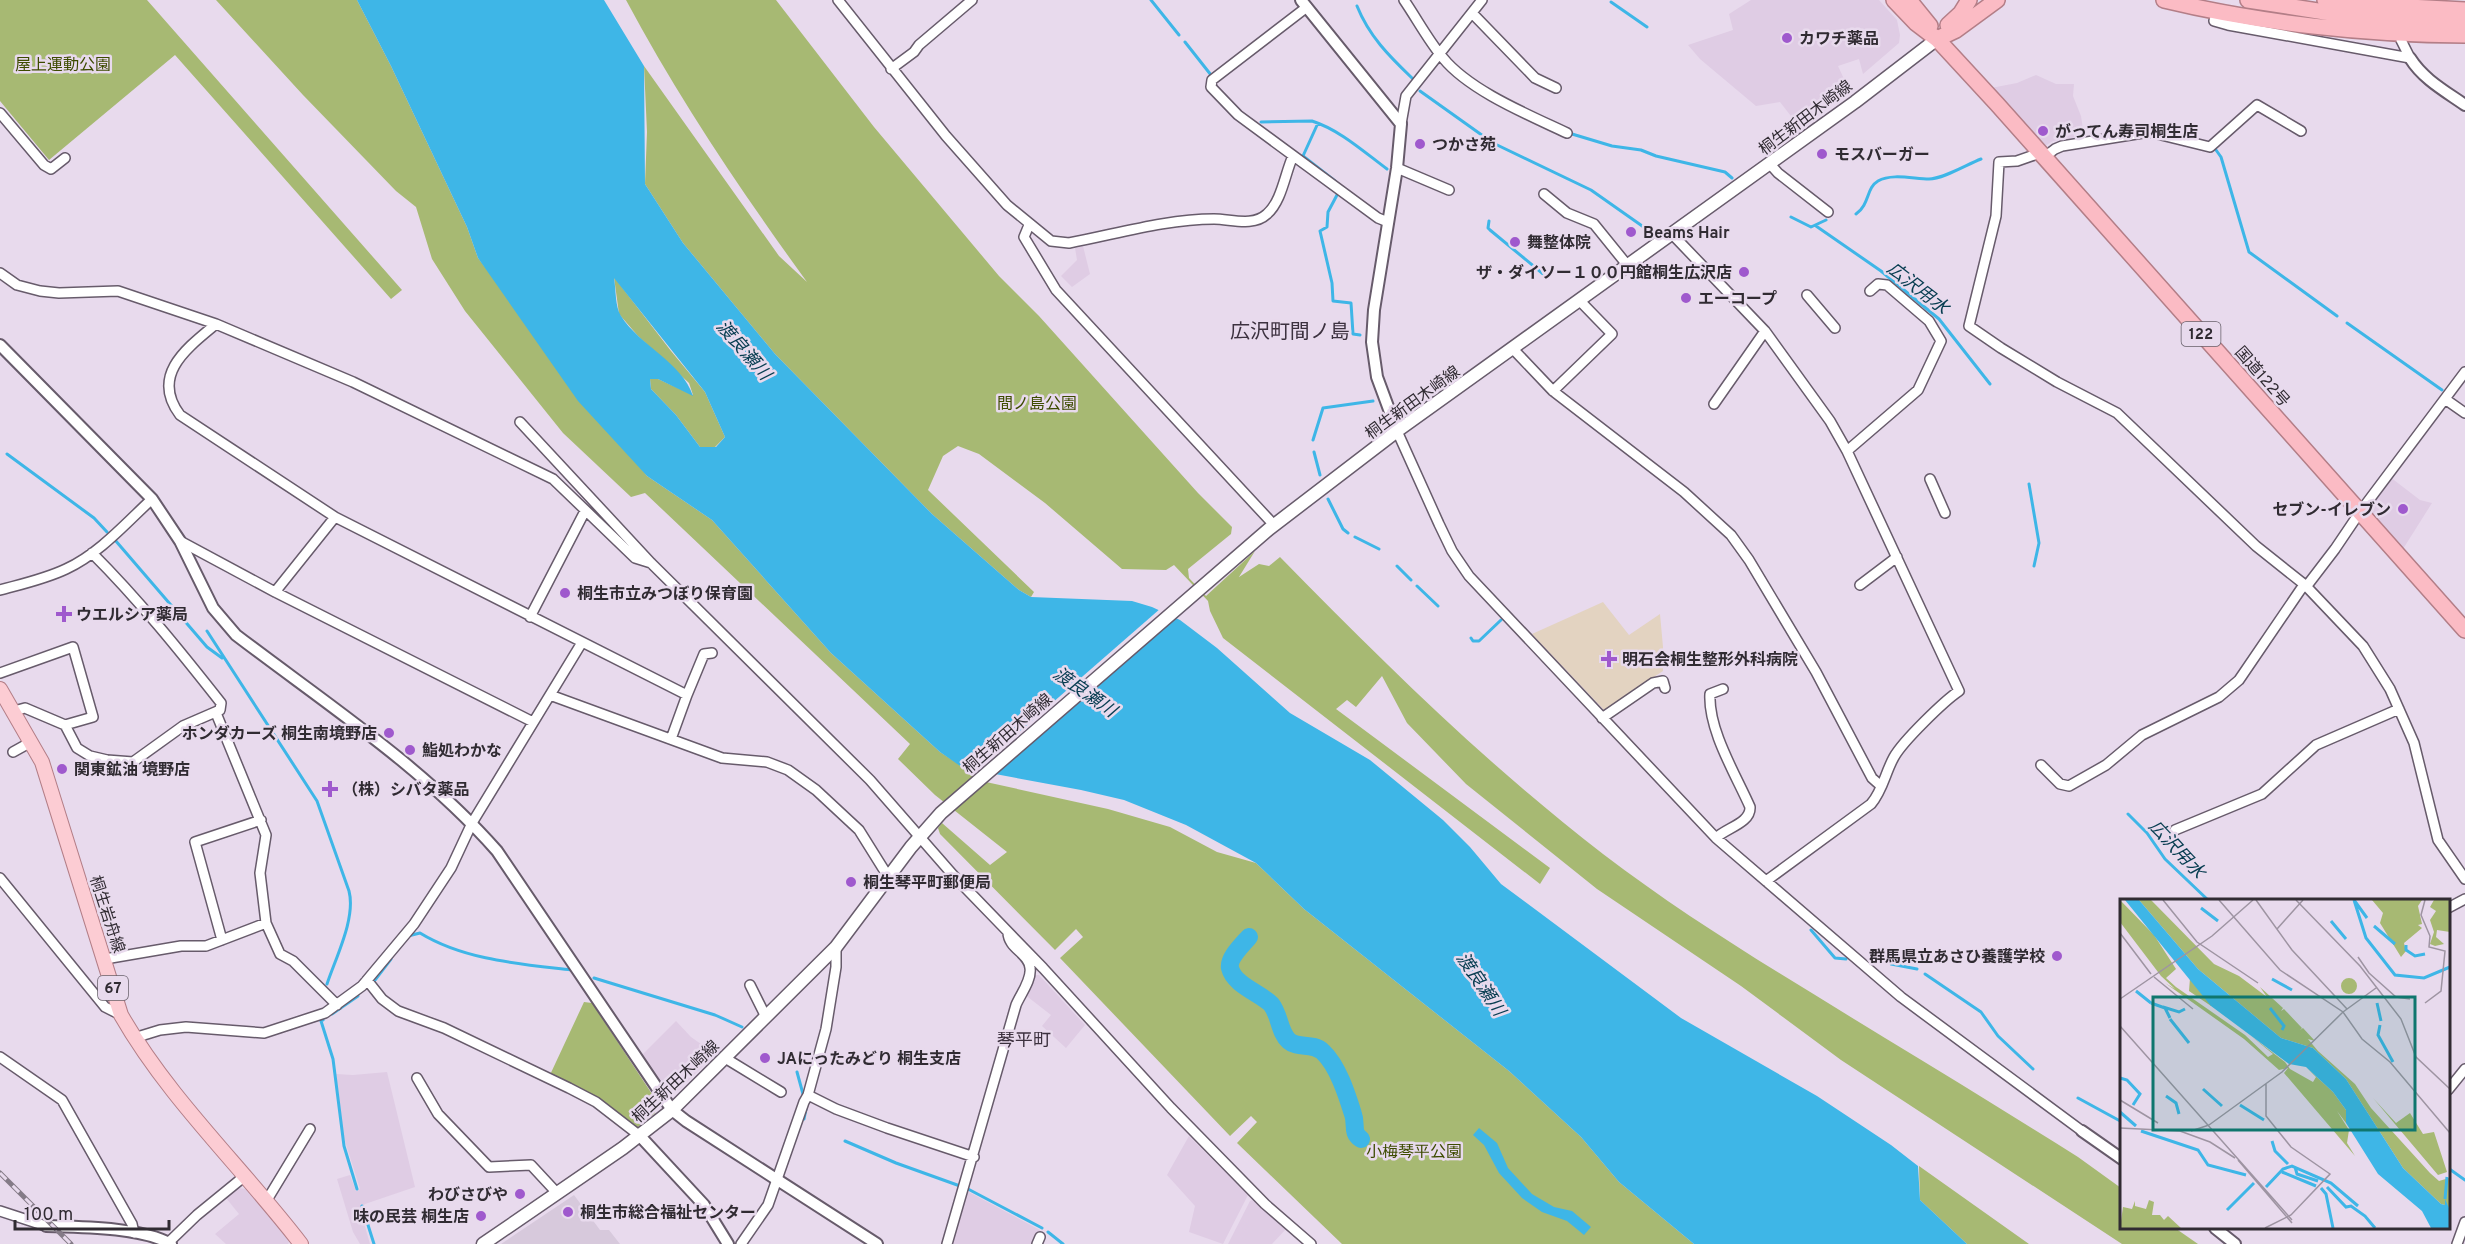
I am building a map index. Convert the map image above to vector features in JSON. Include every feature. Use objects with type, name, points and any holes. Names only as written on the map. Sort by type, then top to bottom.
[{"type":"highway","name":"国道122号","points":[[1894,0],[1916,23],[1937,39],[2465,630]]},
{"type":"highway","name":"国道122号","points":[[1910,0],[1928,21],[1937,39]]},
{"type":"highway","points":[[1937,39],[1961,13],[1969,0]]},
{"type":"highway","points":[[1937,39],[1956,30],[1997,0]]},
{"type":"highway","points":[[2164,0],[2217,10],[2340,27],[2405,33],[2465,35]]},
{"type":"highway","points":[[2248,0],[2369,19],[2465,24]]},
{"type":"highway","points":[[2325,0],[2383,6],[2465,10]]},
{"type":"highway","points":[[2423,0],[2465,3]]},
{"type":"main road","name":"桐生新田木崎線","points":[[483,1244],[640,1136],[672,1110],[836,947],[930,824],[1274,525],[1397,431],[1856,102],[1937,39]]},
{"type":"main road","name":"桐生岩舟線","points":[[0,689],[42,762],[121,1015],[134,1038],[185,1106],[246,1175],[301,1244]]},
{"type":"street","points":[[838,0],[891,69],[983,179],[1007,205],[1051,241],[1060,244],[1202,219],[1255,220],[1268,214],[1275,204],[1293,156]]},
{"type":"street","points":[[891,69],[914,52],[919,45],[972,0]]},
{"type":"street","points":[[1404,0],[1440,54],[1461,75],[1497,99],[1567,133]]},
{"type":"street","points":[[1482,0],[1406,96],[1374,310],[1372,342],[1377,377],[1397,431],[1452,551],[1469,576],[1716,838],[1901,998],[2120,1157]]},
{"type":"street","points":[[1388,222],[1378,218],[1238,115],[1211,84],[1212,80],[1304,4],[1401,124]]},
{"type":"street","points":[[2217,10],[2214,21],[2228,25],[2410,58]]},
{"type":"street","points":[[1472,12],[1535,78],[1556,88]]},
{"type":"street","points":[[2401,40],[2419,72],[2465,105]]},
{"type":"street","points":[[2301,131],[2257,105],[2210,147],[2145,132],[2062,146],[2042,156],[2000,162],[1996,216],[1969,326],[2055,380],[2117,413],[2256,546],[2305,585],[2363,646],[2378,666],[2399,709],[2420,761],[2438,840],[2465,879]]},
{"type":"street","points":[[0,113],[44,165],[51,169],[65,158]]},
{"type":"street","points":[[1770,164],[1778,173],[1828,212]]},
{"type":"street","points":[[1396,168],[1449,190]]},
{"type":"street","points":[[1544,194],[1567,213],[1594,224],[1628,266]]},
{"type":"street","points":[[1029,225],[1024,237],[1056,290],[1274,525]]},
{"type":"street","points":[[1672,234],[1766,331],[1830,421],[1847,451],[1959,690],[1894,755],[1871,804],[1766,881]]},
{"type":"street","points":[[0,273],[17,285],[40,291],[59,293],[118,291],[216,324],[353,382],[553,479],[635,558],[651,563]]},
{"type":"street","points":[[1847,451],[1918,390],[1941,341],[1929,321],[1887,285],[1878,284],[1870,291]]},
{"type":"street","points":[[1807,295],[1835,328]]},
{"type":"street","points":[[1553,391],[1612,334],[1580,301]]},
{"type":"street","points":[[216,324],[185,349],[173,366],[169,388],[170,403],[180,415],[335,517],[581,644],[687,695]]},
{"type":"street","points":[[1714,404],[1766,331]]},
{"type":"street","points":[[0,345],[152,499],[180,541],[213,608],[236,635],[431,784],[472,823],[516,877],[672,1110],[877,1244]]},
{"type":"street","points":[[1513,349],[1553,391],[1684,492],[1731,536],[1749,560],[1816,672],[1872,778],[1881,786]]},
{"type":"street","points":[[2042,765],[2060,784],[2069,786],[2106,765],[2142,735],[2219,697],[2235,684],[2250,667],[2277,621],[2335,549],[2465,372]]},
{"type":"street","points":[[2445,399],[2465,413]]},
{"type":"street","points":[[520,422],[651,563],[870,780],[953,875],[1186,1123],[1265,1204],[1311,1244]]},
{"type":"street","points":[[1930,479],[1945,513]]},
{"type":"street","points":[[0,590],[68,568],[92,553],[152,499]]},
{"type":"street","points":[[530,617],[585,511]]},
{"type":"street","points":[[275,592],[335,517]]},
{"type":"street","points":[[180,541],[275,592],[533,722]]},
{"type":"street","points":[[14,711],[25,708],[66,725],[81,752],[106,760],[133,762],[183,726],[220,710],[221,703],[132,593],[92,553]]},
{"type":"street","points":[[1860,585],[1896,557]]},
{"type":"street","points":[[134,1038],[160,1030],[186,1027],[264,1033],[316,1018],[337,1005],[367,980],[414,924],[451,868],[472,823],[581,644]]},
{"type":"street","points":[[0,673],[73,647],[93,717],[66,725]]},
{"type":"street","points":[[670,739],[704,654],[712,653]]},
{"type":"street","points":[[1602,718],[1653,683],[1662,681],[1665,688]]},
{"type":"street","points":[[1716,838],[1723,831],[1748,818],[1751,813],[1717,732],[1712,711],[1710,694],[1724,689]]},
{"type":"street","points":[[550,695],[722,758],[767,762],[788,770],[816,790],[859,830],[884,870],[890,875]]},
{"type":"street","points":[[2175,830],[2262,794],[2316,745],[2399,709]]},
{"type":"street","points":[[216,712],[266,835],[260,873],[266,923],[280,954],[293,961],[337,1005]]},
{"type":"street","points":[[13,752],[31,742]]},
{"type":"street","points":[[222,940],[195,842],[261,820]]},
{"type":"street","points":[[0,878],[105,1007],[121,1015]]},
{"type":"street","points":[[2450,907],[2465,899]]},
{"type":"street","points":[[105,959],[181,946],[206,946],[266,923]]},
{"type":"street","points":[[948,1244],[1016,1005],[1031,970],[1029,963],[1009,942],[1008,932]]},
{"type":"street","points":[[741,1244],[768,1205],[808,1095],[826,1029],[836,967],[836,947]]},
{"type":"street","points":[[367,980],[382,999],[398,1011],[444,1028],[596,1102],[640,1136],[704,1205],[728,1244]]},
{"type":"street","points":[[750,985],[766,1017]]},
{"type":"street","points":[[0,1057],[62,1100],[128,1218],[134,1233]]},
{"type":"street","points":[[725,1058],[781,1092]]},
{"type":"street","points":[[2450,1087],[2465,1069]]},
{"type":"street","points":[[417,1078],[438,1114],[489,1167],[531,1165],[557,1193]]},
{"type":"street","points":[[808,1095],[836,1109],[974,1157]]},
{"type":"street","points":[[267,1200],[310,1129]]},
{"type":"street","points":[[0,1211],[46,1226],[69,1226],[134,1233],[170,1243],[196,1215],[246,1175]]},
{"type":"street","points":[[2457,1244],[2465,1222]]},
{"type":"street","points":[[2217,1229],[2235,1244]]},
{"type":"shaded area","points":[[1751,0],[1879,0],[1897,20],[1899,43],[1863,74],[1859,59],[1838,66],[1850,92],[1801,129],[1780,102],[1756,106],[1700,59],[1688,45],[1733,30],[1729,14]]},
{"type":"shaded area","points":[[2036,75],[2056,84],[2074,84],[2073,96],[2081,116],[2084,136],[2053,141],[2045,146],[1991,88],[2017,83]]},
{"type":"shaded area","points":[[1083,246],[1090,274],[1072,287],[1061,276],[1077,260],[1075,248]]},
{"type":"shaded area","points":[[2390,477],[2420,500],[2432,503],[2403,549],[2366,507]]},
{"type":"shaded area","name":"明石会桐生整形外科病院","points":[[1603,602],[1629,635],[1660,614],[1663,647],[1663,671],[1604,710],[1532,634]]},
{"type":"shaded area","points":[[1035,975],[1039,975],[1085,1025],[1066,1048],[1042,1026],[1051,1015],[1024,994]]},
{"type":"shaded area","points":[[676,1021],[691,1037],[715,1054],[676,1093],[666,1092],[642,1055]]},
{"type":"shaded area","points":[[387,1072],[415,1187],[365,1204],[360,1209],[370,1244],[360,1244],[353,1232],[337,1179],[350,1175],[356,1191],[360,1189],[344,1138],[336,1074]]},
{"type":"shaded area","points":[[1189,1136],[1248,1195],[1223,1244],[1189,1232],[1195,1206],[1167,1175]]},
{"type":"shaded area","points":[[238,1188],[246,1189],[276,1224],[289,1242],[288,1244],[226,1244],[215,1234],[239,1214],[226,1198]]},
{"type":"shaded area","points":[[967,1191],[1040,1230],[1033,1244],[951,1244]]},
{"type":"shaded area","name":"桐生市総合福祉センター","points":[[574,1195],[600,1230],[609,1230],[620,1244],[501,1244]]},
{"type":"shaded area","points":[[1252,1200],[1286,1229],[1272,1244],[1228,1244],[1250,1201]]},
{"type":"green space","name":"屋上運動公園","points":[[0,0],[147,0],[402,290],[391,299],[175,55],[49,160],[0,101]]},
{"type":"green space","name":"小梅琴平公園","points":[[216,0],[357,0],[391,66],[467,227],[478,258],[647,476],[712,520],[831,653],[940,752],[986,782],[1108,809],[1170,827],[1217,852],[1256,863],[1304,909],[1509,1071],[1581,1137],[1619,1182],[1694,1244],[1342,1244],[1237,1143],[1257,1122],[1251,1116],[1230,1136],[1060,958],[1083,937],[1076,929],[1055,950],[940,834],[938,828],[942,823],[990,865],[1007,852],[935,795],[898,759],[910,744],[645,493],[631,497],[563,433],[465,311],[432,259],[416,207],[396,191],[303,95]]},
{"type":"green space","name":"間ノ島公園","points":[[626,0],[776,0],[874,127],[999,276],[1039,316],[1198,493],[1232,527],[1231,534],[1188,569],[1189,578],[1206,596],[1255,551],[1239,577],[1259,564],[1269,566],[1280,557],[1436,711],[1560,820],[1603,854],[1671,903],[1741,949],[2078,1157],[2120,1187],[2120,1229],[2176,1229],[2198,1244],[2122,1244],[1841,1060],[1741,986],[1597,889],[1466,784],[1407,723],[1382,676],[1356,707],[1347,700],[1336,709],[1550,868],[1540,884],[1223,638],[1210,611],[1208,601],[1174,565],[1166,570],[1122,569],[1045,503],[979,454],[958,446],[943,456],[928,490],[1034,592],[1031,597],[1019,590],[932,514],[775,354],[683,243],[645,184],[647,132],[644,66],[779,256],[807,282],[712,144],[646,37]]},
{"type":"green space","points":[[614,277],[705,392],[725,437],[715,447],[700,447],[676,415],[651,389],[650,379],[658,379],[693,395],[689,383],[638,336],[619,314]]},
{"type":"green space","points":[[584,1002],[592,1003],[656,1100],[655,1113],[638,1127],[634,1127],[549,1077]]},
{"type":"green space","points":[[1919,1166],[2029,1244],[1967,1244],[1920,1200]]},
{"type":"water","name":"渡良瀬川","points":[[357,0],[604,0],[644,66],[645,184],[683,243],[775,354],[932,514],[1019,590],[1031,597],[1132,601],[1180,620],[1217,648],[1290,713],[1370,760],[1443,820],[1470,847],[1501,884],[1681,1018],[1817,1096],[1891,1145],[1918,1166],[1920,1200],[1967,1244],[1694,1244],[1619,1182],[1581,1137],[1509,1071],[1304,909],[1256,863],[1186,825],[1124,800],[963,768],[940,752],[831,653],[712,520],[647,476],[578,401],[478,258],[467,227],[391,66]],"holes":[[[614,278],[705,392],[725,437],[716,447],[700,447],[676,415],[651,389],[650,379],[658,379],[693,396],[680,373],[629,327],[621,316]]]},
{"type":"water","points":[[1479,1128],[1497,1143],[1508,1168],[1532,1194],[1554,1207],[1572,1211],[1591,1227],[1584,1235],[1567,1221],[1542,1212],[1522,1198],[1499,1173],[1484,1145],[1473,1135]]},
{"type":"pier","points":[[1161,608],[1178,616],[992,776],[972,773]]},
{"type":"waterway","points":[[1151,0],[1179,35]]},
{"type":"waterway","points":[[1611,2],[1647,27]]},
{"type":"waterway","points":[[1357,6],[1374,36],[1412,78]]},
{"type":"waterway","points":[[1185,42],[1211,75]]},
{"type":"waterway","points":[[1420,91],[1493,143],[1591,190],[1655,235]]},
{"type":"waterway","points":[[1261,122],[1312,121],[1342,136],[1387,169]]},
{"type":"waterway","points":[[1318,123],[1303,156],[1335,181]]},
{"type":"waterway","points":[[1572,134],[1612,146],[1641,150],[1656,156],[1725,172],[1732,178]]},
{"type":"waterway","points":[[2216,150],[2221,157],[2249,252],[2337,316]]},
{"type":"waterway","points":[[1856,214],[1864,206],[1871,188],[1878,181],[1896,177],[1935,178],[1981,159]]},
{"type":"waterway","points":[[1337,195],[1328,212],[1327,227],[1320,231],[1332,283],[1333,301],[1351,303],[1353,334],[1360,335]]},
{"type":"waterway","points":[[1791,217],[1811,227],[1826,220]]},
{"type":"waterway","points":[[1489,221],[1490,230],[1548,278]]},
{"type":"waterway","name":"広沢用水","points":[[1816,226],[1881,271],[1939,319],[1990,384]]},
{"type":"waterway","points":[[2347,323],[2442,390]]},
{"type":"waterway","points":[[1313,440],[1323,408],[1373,401]]},
{"type":"waterway","points":[[1314,452],[1320,475]]},
{"type":"waterway","points":[[7,454],[94,518],[107,532]]},
{"type":"waterway","name":"広沢用水","points":[[2029,484],[2039,543],[2034,566]]},
{"type":"waterway","points":[[1328,499],[1343,529],[1348,533]]},
{"type":"waterway","points":[[1355,537],[1379,549]]},
{"type":"waterway","points":[[115,540],[207,647],[222,658]]},
{"type":"waterway","points":[[1397,566],[1411,580]]},
{"type":"waterway","points":[[1417,586],[1438,606]]},
{"type":"waterway","points":[[1471,638],[1473,641],[1479,641],[1501,620]]},
{"type":"waterway","points":[[207,631],[317,801],[349,891],[350,913],[340,950],[327,984]]},
{"type":"waterway","name":"広沢用水","points":[[2128,814],[2147,833],[2165,859],[2207,899]]},
{"type":"waterway","points":[[1811,930],[1835,958],[1846,959]]},
{"type":"waterway","points":[[408,936],[420,933],[437,942],[474,955],[571,970]]},
{"type":"waterway","points":[[1249,937],[1231,960],[1232,974],[1242,984],[1271,1004],[1283,1033],[1289,1041],[1297,1045],[1319,1049],[1328,1058],[1341,1081],[1353,1114],[1355,1131],[1361,1139]]},
{"type":"waterway","points":[[375,980],[391,959]]},
{"type":"waterway","points":[[1891,964],[1917,969]]},
{"type":"waterway","points":[[1925,974],[1981,1012],[1998,1036],[2033,1069]]},
{"type":"waterway","points":[[594,978],[715,1015],[742,1027]]},
{"type":"waterway","points":[[332,1014],[358,996]]},
{"type":"waterway","points":[[323,1020],[321,1021],[333,1059],[344,1146],[357,1189]]},
{"type":"waterway","points":[[797,1072],[803,1094]]},
{"type":"waterway","points":[[2078,1098],[2120,1121]]},
{"type":"waterway","points":[[804,1119],[806,1109]]},
{"type":"waterway","points":[[845,1141],[896,1163],[960,1186]]},
{"type":"waterway","name":"広沢用水","points":[[2450,1169],[2465,1180]]},
{"type":"waterway","points":[[968,1189],[1042,1228]]},
{"type":"waterway","points":[[362,1206],[374,1244]]},
{"type":"waterway","points":[[1048,1232],[1063,1244]]},
{"type":"railway","points":[[0,1173],[71,1244]]},
{"type":"place","name":"カワチ薬品","points":[[1787,38]]},
{"type":"place","name":"がってん寿司桐生店","points":[[2043,131]]},
{"type":"place","name":"つかさ苑","points":[[1420,144]]},
{"type":"place","name":"モスバーガー","points":[[1822,154]]},
{"type":"place","name":"Beams Hair","points":[[1631,232]]},
{"type":"place","name":"舞整体院","points":[[1515,242]]},
{"type":"place","name":"ザ・ダイソー１００円館桐生広沢店","points":[[1744,272]]},
{"type":"place","name":"エーコープ","points":[[1686,298]]},
{"type":"place","name":"セブン-イレブン","points":[[2403,509]]},
{"type":"place","name":"桐生市立みつぼり保育園","points":[[565,593]]},
{"type":"place","name":"ウエルシア薬局","points":[[64,614]]},
{"type":"place","name":"明石会桐生整形外科病院","points":[[1609,659]]},
{"type":"place","name":"ホンダカーズ 桐生南境野店","points":[[389,733]]},
{"type":"place","name":"鮨処わかな","points":[[410,750]]},
{"type":"place","name":"関東鉱油 境野店","points":[[62,769]]},
{"type":"place","name":"（株）シバタ薬品","points":[[330,789]]},
{"type":"place","name":"桐生琴平町郵便局","points":[[851,882]]},
{"type":"place","name":"群馬県立あさひ養護学校","points":[[2057,956]]},
{"type":"place","name":"JAにったみどり 桐生支店","points":[[765,1058]]},
{"type":"place","name":"わびさびや","points":[[520,1194]]},
{"type":"place","name":"桐生市総合福祉センター","points":[[568,1212]]},
{"type":"place","name":"味の民芸 桐生店","points":[[481,1216]]},
{"type":"district","name":"広沢町間ノ島","points":[[1290,331]]},
{"type":"district","name":"琴平町","points":[[1024,1040]]}]
